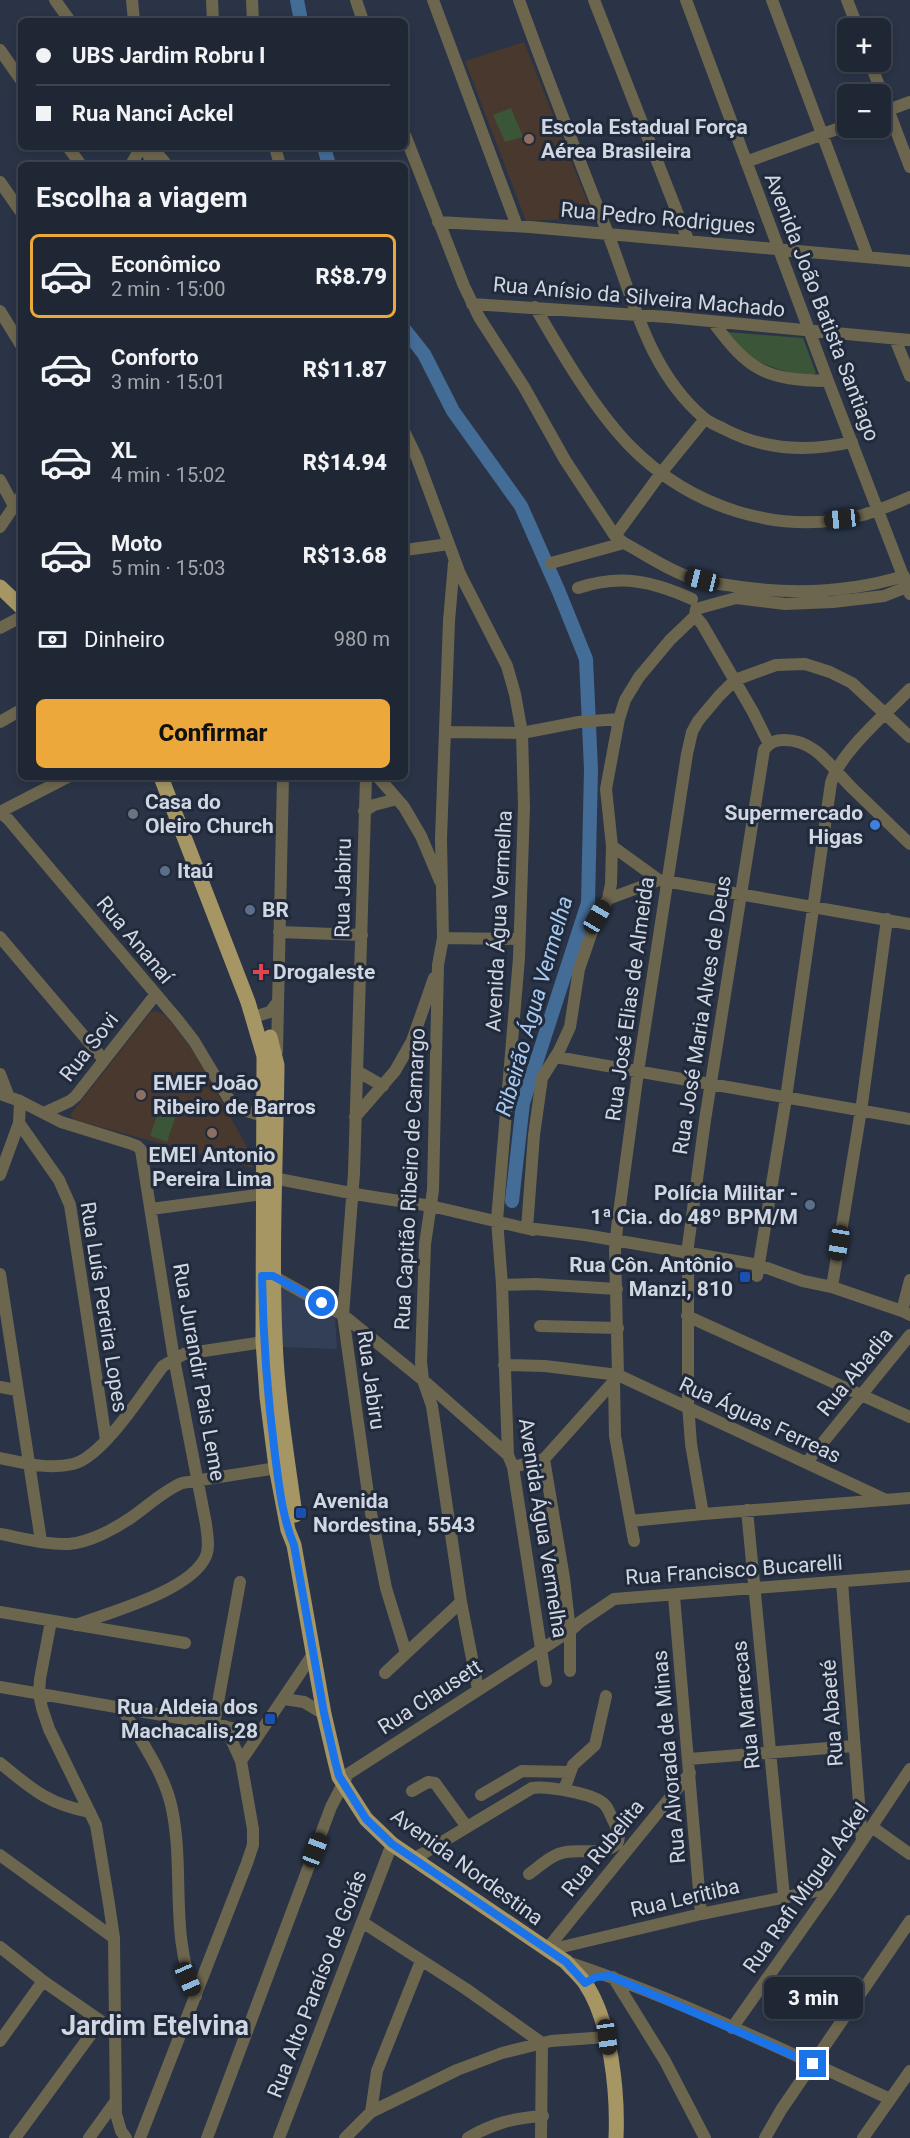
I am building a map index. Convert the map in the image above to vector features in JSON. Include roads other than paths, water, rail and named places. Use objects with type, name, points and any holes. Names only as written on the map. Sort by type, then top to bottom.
[{"type":"main road","points":[[0,586],[18,604]]},
{"type":"main road","name":"Avenida Nordestina","points":[[162,780],[257,1016],[269,1036],[277,1065],[269,1177],[267,1276]]},
{"type":"main road","name":"Avenida Nordestina","points":[[172,780],[257,1016],[264,1056],[264,1116],[269,1177],[263,1194],[269,1341],[282,1467],[297,1530],[294,1545],[324,1713],[335,1761],[342,1782],[366,1819],[392,1844],[548,1949],[566,1962],[585,1983],[607,2037],[613,2079],[616,2138]]},
{"type":"street","points":[[55,0],[66,11]]},
{"type":"street","points":[[132,0],[134,18]]},
{"type":"street","points":[[212,0],[213,18]]},
{"type":"street","points":[[252,0],[253,18]]},
{"type":"street","points":[[356,0],[362,18]]},
{"type":"street","points":[[433,0],[517,226]]},
{"type":"street","points":[[519,0],[609,234],[637,316],[666,376],[705,419],[737,436],[776,447],[805,449],[832,447],[852,442]]},
{"type":"street","points":[[594,0],[688,240]]},
{"type":"street","name":"Avenida João Batista Santiago","points":[[686,0],[907,586]]},
{"type":"street","points":[[772,0],[868,257]]},
{"type":"street","points":[[847,0],[854,18]]},
{"type":"street","points":[[0,50],[18,76]]},
{"type":"street","points":[[891,109],[910,102]]},
{"type":"street","points":[[891,126],[910,167]]},
{"type":"street","points":[[746,162],[837,129]]},
{"type":"street","points":[[408,143],[472,304],[565,460],[619,539],[689,577],[744,588],[784,592],[822,592],[859,587],[907,586]]},
{"type":"street","points":[[152,150],[164,162]]},
{"type":"street","points":[[0,182],[18,208]]},
{"type":"street","name":"Rua Pedro Rodrigues","points":[[438,222],[688,240],[910,261]]},
{"type":"street","name":"Rua Anísio da Silveira Machado","points":[[472,304],[535,307],[910,340]]},
{"type":"street","points":[[535,307],[612,426],[642,458],[697,496],[727,510],[766,520],[809,522],[852,517],[878,510],[910,497]]},
{"type":"street","points":[[0,311],[18,340]]},
{"type":"street","points":[[713,322],[748,363],[779,376],[800,380],[828,381]]},
{"type":"street","points":[[895,339],[910,376]]},
{"type":"street","points":[[551,563],[619,539],[661,473],[705,419]]},
{"type":"street","name":"Avenida Água Vermelha","points":[[408,440],[417,458],[460,574],[507,666],[522,733],[524,807],[519,939],[510,1081],[497,1220],[502,1285],[508,1455],[513,1467],[546,1681]]},
{"type":"street","points":[[0,480],[17,501],[0,527]]},
{"type":"street","points":[[408,550],[449,544]]},
{"type":"street","name":"Rua Capitão Ribeiro de Camargo","points":[[454,558],[449,621],[441,883],[442,938],[438,965],[433,1190],[425,1244],[421,1352],[423,1380],[432,1406],[461,1602],[478,1689]]},
{"type":"street","points":[[689,577],[694,608],[769,744],[779,740],[801,742],[819,752],[910,844]]},
{"type":"street","points":[[578,588],[593,583],[621,579],[643,582],[669,588],[694,608]]},
{"type":"street","points":[[527,1228],[534,1135],[542,1078],[556,1057],[570,1027],[579,969],[586,945],[597,917],[608,899],[611,884],[612,846],[606,789],[619,719],[625,700],[639,676],[694,608],[736,598],[785,604],[817,604],[884,596],[907,586]]},
{"type":"street","points":[[0,628],[18,618]]},
{"type":"street","name":"Rua José Elias de Almeida","points":[[634,1541],[615,1436],[618,1329],[616,1241],[663,881],[692,732],[702,716],[735,680],[776,664],[805,664],[830,672],[852,683],[910,737]]},
{"type":"street","points":[[758,1270],[786,1098],[831,783],[836,770],[910,689]]},
{"type":"street","points":[[0,722],[18,712]]},
{"type":"street","points":[[447,732],[522,733],[584,722],[619,719]]},
{"type":"street","name":"Rua José Maria Alves de Deus","points":[[703,1514],[688,1409],[688,1252],[711,1085],[762,755],[769,744]]},
{"type":"street","points":[[0,812],[62,780]]},
{"type":"street","points":[[277,1065],[283,780]]},
{"type":"street","name":"Rua Jabiru","points":[[366,780],[353,1194],[343,1315],[370,1508],[386,1588],[406,1653]]},
{"type":"street","points":[[380,780],[404,807],[421,836],[441,883]]},
{"type":"street","points":[[364,811],[374,804],[397,800]]},
{"type":"street","name":"Rua Ananaí","points":[[0,812],[194,1041],[230,1101]]},
{"type":"street","points":[[612,846],[663,881],[910,924]]},
{"type":"street","points":[[608,899],[663,881]]},
{"type":"street","points":[[832,1287],[861,1110],[887,919]]},
{"type":"street","points":[[279,932],[362,935]]},
{"type":"street","points":[[0,937],[104,1060]]},
{"type":"street","points":[[442,938],[519,939]]},
{"type":"street","points":[[355,1117],[384,1086],[412,1041],[438,965]]},
{"type":"street","name":"Rua Sovi","points":[[44,1113],[70,1101],[156,994]]},
{"type":"street","points":[[257,1016],[270,1012],[278,1003]]},
{"type":"street","points":[[556,1057],[910,1119]]},
{"type":"street","points":[[357,1071],[384,1086]]},
{"type":"street","points":[[0,1074],[19,1123],[0,1175]]},
{"type":"street","points":[[230,1101],[251,1103],[264,1092]]},
{"type":"street","points":[[9,1097],[44,1113]]},
{"type":"street","points":[[230,1101],[243,1110],[264,1116]]},
{"type":"street","name":"Rua Jurandir Pais Leme","points":[[44,1113],[61,1122],[137,1146],[142,1153],[174,1359],[208,1542],[206,1555],[192,1574],[161,1593],[76,1625]]},
{"type":"street","name":"Rua Luís Pereira Lopes","points":[[19,1123],[59,1180],[70,1205],[106,1440]]},
{"type":"street","points":[[269,1177],[353,1194],[431,1206],[497,1220],[552,1237],[579,1242],[598,1244],[616,1241],[688,1252],[832,1287],[906,1313],[910,1280]]},
{"type":"street","points":[[151,1209],[263,1194]]},
{"type":"street","points":[[0,1274],[41,1541]]},
{"type":"street","points":[[267,1276],[343,1315],[423,1380],[508,1455]]},
{"type":"street","points":[[502,1285],[536,1284],[617,1289]]},
{"type":"street","points":[[687,1316],[910,1416]]},
{"type":"street","points":[[540,1326],[618,1329]]},
{"type":"street","name":"Rua Abadia","points":[[807,1462],[910,1335]]},
{"type":"street","points":[[0,1458],[41,1466],[73,1464],[84,1460],[106,1440],[163,1366],[184,1354],[269,1341]]},
{"type":"street","points":[[0,1346],[12,1359]]},
{"type":"street","name":"Rua Águas Ferreas","points":[[504,1365],[545,1366],[616,1378],[807,1462],[886,1500]]},
{"type":"street","points":[[513,1467],[544,1459],[616,1378]]},
{"type":"street","points":[[0,1387],[17,1390]]},
{"type":"street","name":"Avenida Água Vermelha","points":[[544,1459],[560,1549],[570,1631],[570,1671]]},
{"type":"street","points":[[0,1533],[68,1544],[100,1534],[125,1522],[172,1488],[197,1480],[282,1467]]},
{"type":"street","points":[[631,1521],[910,1498]]},
{"type":"street","name":"Rua Marrecas","points":[[747,1510],[784,1897]]},
{"type":"street","name":"Rua Francisco Bucarelli","points":[[542,1649],[614,1599],[910,1576]]},
{"type":"street","points":[[140,2138],[253,1845],[253,1829],[241,1761],[220,1725],[240,1582]]},
{"type":"street","name":"Rua Abaeté","points":[[842,1582],[862,1841]]},
{"type":"street","name":"Rua Alvorada de Minas","points":[[674,1596],[690,1759],[701,1914]]},
{"type":"street","points":[[385,1673],[461,1602]]},
{"type":"street","points":[[0,1612],[185,1643]]},
{"type":"street","points":[[51,1621],[39,1694],[49,1729],[90,1812],[100,1842],[114,1938],[115,2102],[117,2122],[126,2138]]},
{"type":"street","name":"Rua Clausett","points":[[342,1782],[348,1774],[542,1649]]},
{"type":"street","points":[[241,1761],[314,1654]]},
{"type":"street","points":[[0,1687],[220,1725],[259,1734]]},
{"type":"street","points":[[564,1791],[573,1765],[595,1745],[606,1696]]},
{"type":"street","points":[[284,1699],[304,1702],[324,1713]]},
{"type":"street","points":[[123,1710],[159,1775],[172,1808],[183,1959],[196,1996]]},
{"type":"street","points":[[690,1759],[854,1746]]},
{"type":"street","points":[[2,1765],[45,1799],[90,1812]]},
{"type":"street","name":"Rua Rafi Miguel Ackel","points":[[732,2028],[873,1827],[910,1769]]},
{"type":"street","points":[[481,1795],[522,1771],[569,1772]]},
{"type":"street","name":"Rua Rubelita","points":[[548,1949],[690,1773]]},
{"type":"street","points":[[207,2138],[342,1782]]},
{"type":"street","points":[[412,1791],[428,1782],[435,1783],[467,1827]]},
{"type":"street","points":[[414,1859],[532,1788],[540,1787],[591,1797],[605,1805],[618,1831],[618,1841],[610,1850],[564,1852],[529,1874]]},
{"type":"street","points":[[873,1827],[910,1854]]},
{"type":"street","name":"Rua Alto Paraíso de Goiás","points":[[279,2138],[392,1844]]},
{"type":"street","points":[[0,1856],[114,1938]]},
{"type":"street","name":"Rua Leritiba","points":[[548,1949],[701,1914],[831,1888]]},
{"type":"street","points":[[765,2138],[910,1921]]},
{"type":"street","points":[[362,1922],[476,1996],[542,2043]]},
{"type":"street","points":[[0,1947],[100,2022],[115,2028]]},
{"type":"street","points":[[371,2112],[377,2071],[421,1961]]},
{"type":"street","points":[[566,1962],[612,1977],[890,2099]]},
{"type":"street","points":[[585,1983],[596,1977],[612,1977]]},
{"type":"street","points":[[612,1977],[665,2061],[705,2138]]},
{"type":"street","points":[[0,2042],[43,1981]]},
{"type":"street","points":[[15,2138],[100,2022]]},
{"type":"street","points":[[345,2138],[371,2112],[457,2070],[502,2053],[542,2043],[607,2037]]},
{"type":"street","points":[[541,2138],[542,2043]]},
{"type":"street","points":[[864,2137],[910,2071]]},
{"type":"street","points":[[89,2138],[115,2102]]},
{"type":"street","points":[[468,2138],[501,2121],[516,2117],[543,2116]]},
{"type":"waterway","name":"Ribeirão Água Vermelha","points":[[297,0],[300,18]]},
{"type":"waterway","name":"Ribeirão Água Vermelha","points":[[325,150],[328,162]]},
{"type":"waterway","name":"Ribeirão Água Vermelha","points":[[408,334],[424,354],[453,411],[521,506],[586,659],[591,769],[588,903],[523,1103],[512,1201]]},
{"type":"place","name":"Escola Estadual Força Aérea Brasileira","points":[[529,139]]},
{"type":"place","name":"Casa do Oleiro Church","points":[[133,814]]},
{"type":"place","name":"Supermercado Higas","points":[[875,825]]},
{"type":"place","name":"Itaú","points":[[165,871]]},
{"type":"place","name":"BR","points":[[250,910]]},
{"type":"place","name":"Drogaleste","points":[[261,972]]},
{"type":"place","name":"EMEF João Ribeiro de Barros","points":[[141,1095]]},
{"type":"place","name":"EMEI Antonio Pereira Lima","points":[[212,1133]]},
{"type":"place","name":"Polícia Militar - 1ª Cia. do 48º BPM/M","points":[[810,1205]]},
{"type":"place","name":"Rua Côn. Antônio Manzi, 810","points":[[745,1277]]},
{"type":"place","name":"Avenida Nordestina, 5543","points":[[301,1513]]},
{"type":"place","name":"Rua Aldeia dos Machacalis,28","points":[[270,1719]]},
{"type":"district","name":"Jardim Etelvina","points":[[155,2026]]}]
